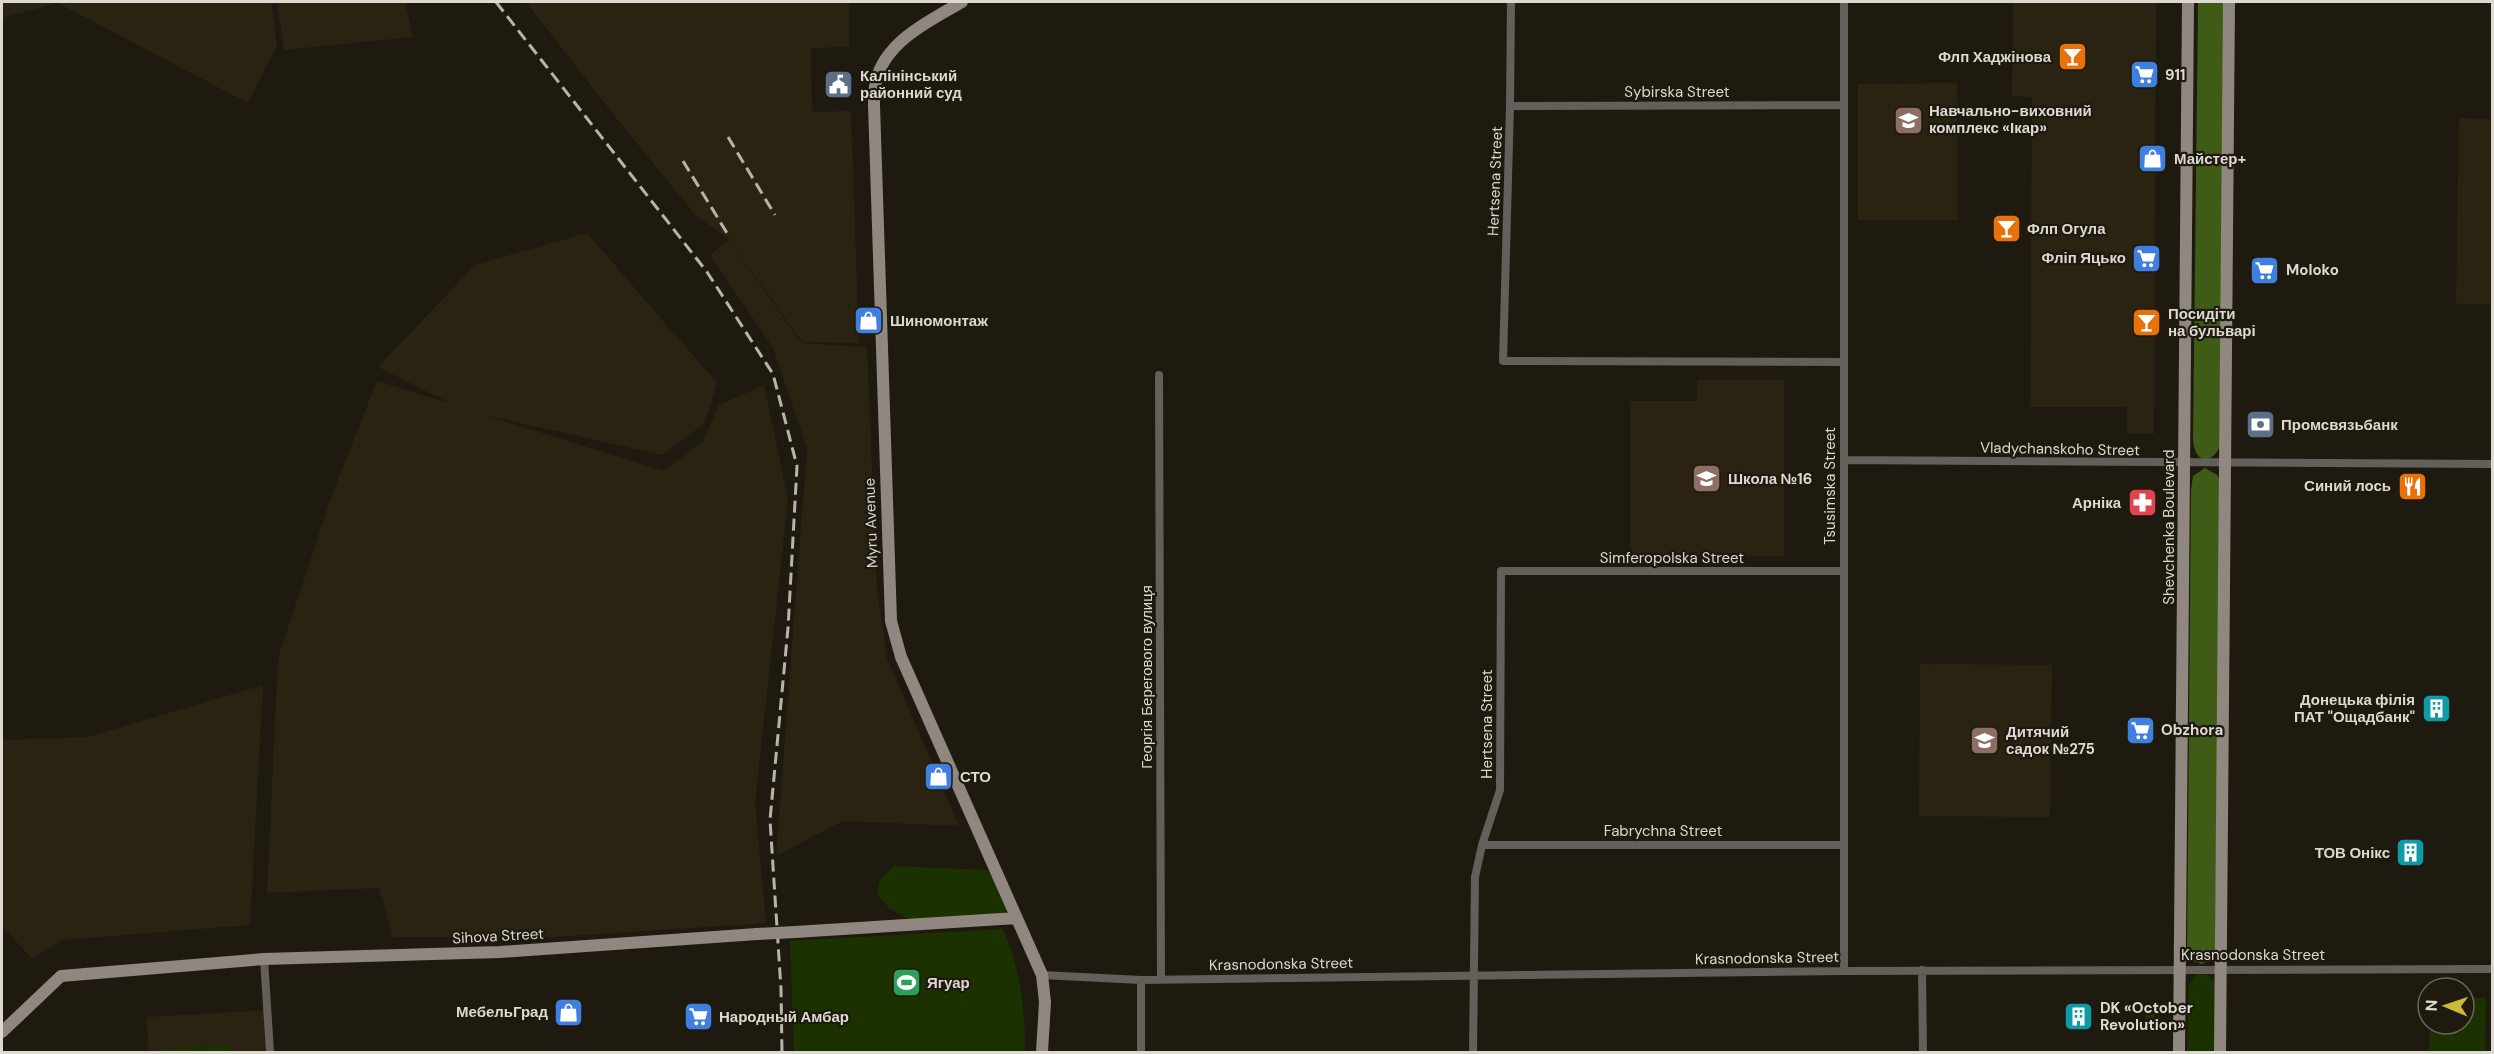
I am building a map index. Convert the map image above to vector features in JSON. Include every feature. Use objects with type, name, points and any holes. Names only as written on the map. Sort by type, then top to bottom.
[{"type":"main road","name":"Myru Avenue","points":[[962,2],[925,22],[897,45],[883,61],[876,82],[874,105],[888,588],[891,621],[901,657],[1042,975],[1045,1002],[1042,1053]]},
{"type":"main road","name":"Shevchenka Boulevard","points":[[2179,1053],[2188,2]]},
{"type":"main road","points":[[2220,1053],[2229,2]]},
{"type":"main road","name":"Sihova Street","points":[[2,1032],[61,976],[264,959],[500,952],[1017,918]]},
{"type":"street","name":"Hertsena Street","points":[[1511,2],[1503,361],[1844,362]]},
{"type":"street","name":"Tsusimska Street","points":[[1844,2],[1844,971]]},
{"type":"street","name":"Sybirska Street","points":[[1510,106],[1844,105]]},
{"type":"street","name":"Георгія Берегового вулиця","points":[[1159,375],[1161,979]]},
{"type":"street","name":"Vladychanskoho Street","points":[[1844,460],[2493,465]]},
{"type":"street","name":"Hertsena Street","points":[[1473,1053],[1475,877],[1482,845],[1500,790],[1501,571]]},
{"type":"street","name":"Simferopolska Street","points":[[1501,571],[1844,571]]},
{"type":"street","name":"Fabrychna Street","points":[[1482,845],[1844,845]]},
{"type":"street","points":[[264,959],[270,1053]]},
{"type":"street","name":"Krasnodonska Street","points":[[1042,975],[1141,980],[1922,970],[2493,969]]},
{"type":"street","points":[[1922,970],[1923,1053]]},
{"type":"street","points":[[1141,980],[1141,1053]]},
{"type":"shaded area","points":[[2,2],[271,2],[277,46],[248,103],[58,3],[2,18]]},
{"type":"shaded area","points":[[277,2],[405,2],[413,37],[284,50]]},
{"type":"shaded area","points":[[526,2],[849,2],[849,47],[811,48],[812,112],[851,111],[859,343],[802,342],[728,238],[696,216]]},
{"type":"shaded area","points":[[2013,2],[2156,2],[2154,434],[2127,434],[2127,407],[2030,407],[2032,97],[2012,96]]},
{"type":"shaded area","name":"Навчально-виховний комплекс «Ікар»","points":[[1957,83],[1958,220],[1858,220],[1858,84]]},
{"type":"shaded area","points":[[2459,118],[2492,119],[2492,304],[2456,304]]},
{"type":"shaded area","points":[[587,233],[717,383],[705,423],[662,455],[485,415],[664,471],[703,441],[719,405],[764,385],[788,499],[755,803],[766,923],[554,937],[393,937],[379,888],[267,893],[278,658],[331,497],[377,381],[452,404],[378,367],[475,265]]},
{"type":"shaded area","points":[[729,240],[801,343],[867,347],[877,589],[887,658],[959,826],[843,821],[776,856],[807,448],[773,348],[710,255]]},
{"type":"shaded area","name":"Школа №16","points":[[1697,380],[1784,380],[1784,556],[1630,556],[1630,401],[1697,401]]},
{"type":"shaded area","name":"Дитячий садок №275","points":[[1920,664],[2052,665],[2050,817],[1919,816]]},
{"type":"shaded area","points":[[263,685],[250,925],[62,940],[32,959],[2,926],[2,740],[88,737]]},
{"type":"shaded area","points":[[267,1010],[270,1052],[148,1052],[147,1017]]},
{"type":"green space","points":[[2198,2],[2226,2],[2221,444],[2209,459],[2200,458],[2194,448],[2193,440]]},
{"type":"green space","points":[[2205,468],[2217,475],[2221,482],[2215,950],[2213,958],[2202,964],[2191,958],[2187,947],[2191,490],[2193,476]]},
{"type":"green space","points":[[894,866],[986,870],[996,880],[1007,908],[1000,919],[918,924],[889,908],[877,894],[880,880]]},
{"type":"green space","name":"Ягуар","points":[[1003,929],[1014,959],[1021,989],[1025,1052],[794,1052],[790,941]]},
{"type":"green space","points":[[2198,974],[2207,975],[2215,981],[2215,1052],[2187,1052],[2189,984]]},
{"type":"green space","points":[[2476,998],[2486,998],[2485,1052],[2429,1052],[2430,1036],[2476,1036]]},
{"type":"green space","points":[[2146,1006],[2155,1006],[2154,1024],[2146,1024]]},
{"type":"green space","points":[[230,1045],[230,1052],[160,1052],[159,1050]]},
{"type":"railway","points":[[496,2],[707,272],[773,374],[797,466],[788,628],[770,820],[781,989],[782,1052]]},
{"type":"railway","points":[[728,137],[775,215]]},
{"type":"railway","points":[[683,161],[727,233]]},
{"type":"place","name":"Флп Хаджінова","points":[[2072,57]]},
{"type":"place","name":"911","points":[[2144,75]]},
{"type":"place","name":"Калінінський районний суд","points":[[839,85]]},
{"type":"place","name":"Навчально-виховний комплекс «Ікар»","points":[[1908,120]]},
{"type":"place","name":"Майстер+","points":[[2153,159]]},
{"type":"place","name":"Флп Огула","points":[[2006,229]]},
{"type":"place","name":"Фліп Яцько","points":[[2147,258]]},
{"type":"place","name":"Moloko","points":[[2265,270]]},
{"type":"place","name":"Шиномонтаж","points":[[869,321]]},
{"type":"place","name":"Посидіти на бульварі","points":[[2147,323]]},
{"type":"place","name":"Промсвязьбанк","points":[[2260,425]]},
{"type":"place","name":"Школа №16","points":[[1707,479]]},
{"type":"place","name":"Синий лось","points":[[2412,486]]},
{"type":"place","name":"Арніка","points":[[2142,503]]},
{"type":"place","name":"Донецька філія ПАТ \"Ощадбанк\"","points":[[2436,709]]},
{"type":"place","name":"Obzhora","points":[[2140,730]]},
{"type":"place","name":"Дитячий садок №275","points":[[1985,741]]},
{"type":"place","name":"СТО","points":[[939,777]]},
{"type":"place","name":"ТОВ Онікс","points":[[2411,853]]},
{"type":"place","name":"Ягуар","points":[[906,983]]},
{"type":"place","name":"МебельГрад","points":[[569,1012]]},
{"type":"place","name":"Народный Амбар","points":[[698,1017]]},
{"type":"place","name":"DK «October Revolution»","points":[[2079,1017]]}]
